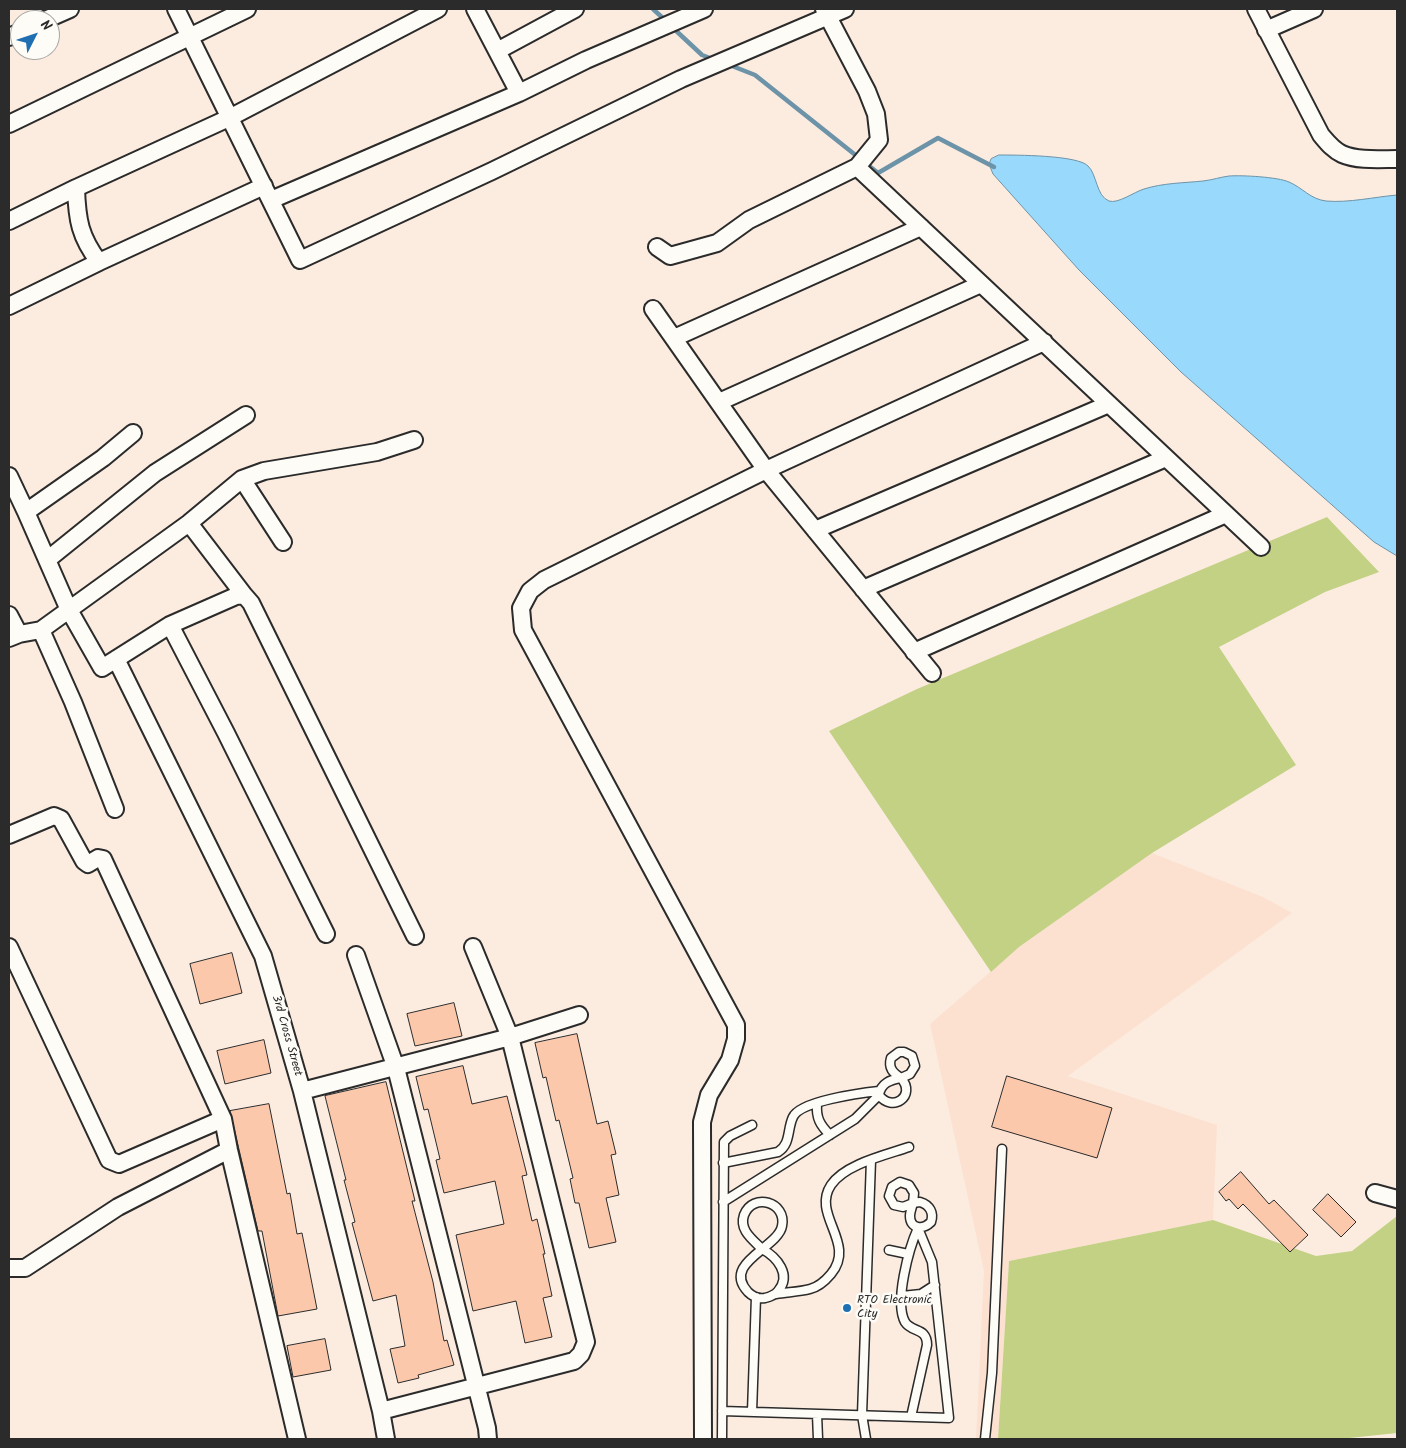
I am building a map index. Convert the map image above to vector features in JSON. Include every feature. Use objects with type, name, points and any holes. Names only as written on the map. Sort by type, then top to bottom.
[{"type":"street","points":[[176,9],[300,260],[681,79],[826,13],[845,9]]},
{"type":"street","points":[[9,124],[247,9]]},
{"type":"street","points":[[9,221],[231,117],[438,9]]},
{"type":"street","points":[[474,9],[519,92]]},
{"type":"street","points":[[497,51],[575,9]]},
{"type":"street","points":[[9,306],[98,262],[519,92],[586,60],[704,9]]},
{"type":"street","points":[[1256,9],[1321,135],[1330,146],[1341,154],[1350,156],[1397,160]]},
{"type":"street","points":[[1266,30],[1314,9]]},
{"type":"street","points":[[657,248],[670,256],[717,243],[749,220],[857,167],[879,140],[876,114],[867,91],[826,13]]},
{"type":"street","points":[[857,167],[1261,547]]},
{"type":"street","points":[[76,188],[76,215],[86,245],[98,262]]},
{"type":"street","points":[[674,338],[921,227]]},
{"type":"street","points":[[718,402],[981,284]]},
{"type":"street","points":[[654,309],[766,470],[932,673]]},
{"type":"street","points":[[703,1439],[702,1122],[709,1095],[730,1060],[736,1039],[736,1024],[523,630],[521,608],[530,591],[544,580],[766,470],[1044,342]]},
{"type":"street","points":[[815,530],[1109,404]]},
{"type":"street","points":[[47,560],[155,473],[246,415]]},
{"type":"street","points":[[26,512],[104,458],[133,433]]},
{"type":"street","points":[[9,615],[14,636],[41,630],[189,523],[242,479],[264,471],[377,452],[414,440]]},
{"type":"street","points":[[863,589],[1166,458]]},
{"type":"street","points":[[9,476],[69,610],[102,668],[170,625],[236,596],[244,595]]},
{"type":"street","points":[[242,479],[282,542]]},
{"type":"street","points":[[914,652],[1226,514]]},
{"type":"street","points":[[189,523],[251,603],[415,936]]},
{"type":"street","points":[[170,625],[326,934]]},
{"type":"street","points":[[41,630],[73,702],[115,809]]},
{"type":"street","name":"3rd Cross Street","points":[[116,659],[263,956],[302,1091],[381,1411],[386,1439]]},
{"type":"street","points":[[9,836],[54,816],[61,819],[84,861],[88,864],[98,858],[103,859],[223,1119],[297,1439]]},
{"type":"street","points":[[9,947],[109,1160],[119,1164],[223,1119]]},
{"type":"street","points":[[381,1411],[574,1361],[581,1354],[586,1342],[510,1037],[473,947]]},
{"type":"street","points":[[356,955],[396,1068],[487,1428],[488,1439]]},
{"type":"street","points":[[302,1091],[510,1037],[579,1015]]},
{"type":"street","points":[[9,1268],[25,1268],[118,1207],[229,1150]]},
{"type":"street","points":[[1375,1193],[1397,1200]]},
{"type":"lane","points":[[723,1202],[855,1119],[879,1093],[882,1085],[890,1080],[901,1078],[906,1084],[906,1094],[898,1102],[888,1103],[883,1100],[879,1093]]},
{"type":"lane","points":[[723,1163],[778,1152],[786,1144],[793,1117],[802,1107],[852,1094],[879,1093]]},
{"type":"lane","points":[[817,1104],[816,1115],[821,1126],[830,1135]]},
{"type":"lane","points":[[722,1439],[724,1142],[730,1136],[752,1125]]},
{"type":"lane","points":[[776,1294],[781,1287],[784,1274],[780,1264],[772,1254],[762,1249],[744,1229],[742,1220],[747,1208],[755,1202],[765,1201],[775,1206],[782,1214],[782,1227],[775,1238],[762,1249],[749,1258],[742,1276],[744,1287],[756,1297],[766,1298],[776,1294],[810,1289],[828,1278],[837,1268],[840,1256],[839,1243],[825,1202],[831,1185],[852,1168],[909,1147]]},
{"type":"lane","points":[[985,1439],[992,1372],[1002,1149]]},
{"type":"lane","points":[[866,1439],[862,1415],[871,1160]]},
{"type":"lane","points":[[722,1411],[949,1418],[932,1262],[918,1228],[911,1221],[910,1216],[913,1203],[925,1203],[932,1213],[931,1222],[923,1228],[918,1228]]},
{"type":"lane","points":[[911,1417],[926,1354],[927,1339],[924,1334],[909,1326],[905,1321],[902,1309],[902,1296],[908,1254],[918,1228]]},
{"type":"lane","points":[[890,1250],[908,1254]]},
{"type":"lane","points":[[902,1296],[921,1294],[935,1286]]},
{"type":"lane","points":[[752,1412],[756,1297]]},
{"type":"lane","points":[[817,1414],[818,1439]]},
{"type":"shaded area","points":[[1152,853],[1263,897],[1292,913],[1068,1076],[1217,1125],[1213,1220],[1009,1261],[998,1439],[976,1439],[984,1271],[930,1024],[1019,947]]},
{"type":"green space","points":[[1327,517],[1379,572],[1325,592],[1219,647],[1296,765],[1152,853],[1019,947],[991,972],[829,731],[917,689]]},
{"type":"green space","points":[[1397,1216],[1397,1433],[1340,1439],[998,1439],[1009,1261],[1213,1220],[1316,1256],[1352,1251]]},
{"type":"water","points":[[999,155],[1046,156],[1082,162],[1091,170],[1099,190],[1109,201],[1121,199],[1151,187],[1203,181],[1226,176],[1284,180],[1294,184],[1315,198],[1326,201],[1353,201],[1397,195],[1397,556],[1374,542],[1181,372],[1079,270],[993,174],[989,164],[991,159]]},
{"type":"building","points":[[232,953],[242,993],[200,1004],[190,964]]},
{"type":"building","points":[[454,1003],[462,1036],[415,1046],[407,1014]]},
{"type":"building","points":[[577,1034],[597,1124],[608,1121],[616,1154],[611,1155],[619,1195],[606,1198],[616,1242],[589,1248],[579,1203],[575,1203],[570,1179],[573,1178],[559,1120],[556,1121],[546,1077],[543,1078],[535,1043]]},
{"type":"building","points":[[264,1040],[271,1073],[225,1084],[217,1051]]},
{"type":"building","points":[[463,1066],[472,1104],[507,1096],[527,1175],[522,1176],[532,1221],[537,1219],[545,1254],[543,1254],[552,1296],[543,1298],[552,1337],[525,1343],[516,1301],[473,1311],[456,1235],[504,1224],[495,1181],[444,1193],[436,1160],[440,1159],[428,1109],[424,1110],[416,1077]]},
{"type":"building","points":[[1007,1076],[1112,1108],[1097,1158],[992,1127]]},
{"type":"building","points":[[386,1082],[415,1201],[412,1201],[433,1282],[444,1341],[447,1340],[454,1365],[418,1375],[419,1378],[398,1383],[390,1349],[405,1346],[396,1295],[373,1301],[352,1223],[355,1222],[325,1096]]},
{"type":"building","points":[[269,1104],[287,1194],[290,1193],[297,1234],[302,1233],[317,1309],[278,1316],[262,1231],[258,1231],[230,1111]]},
{"type":"building","points":[[1241,1172],[1269,1204],[1274,1200],[1308,1235],[1290,1252],[1243,1204],[1238,1209],[1229,1199],[1226,1201],[1219,1192]]},
{"type":"building","points":[[1328,1194],[1356,1222],[1341,1237],[1313,1210]]},
{"type":"building","points":[[325,1339],[331,1370],[293,1377],[287,1346]]},
{"type":"waterway","points":[[653,9],[666,21]]},
{"type":"waterway","points":[[672,27],[702,55],[715,60]]},
{"type":"waterway","points":[[727,64],[755,75],[878,173],[938,138],[994,167]]},
{"type":"place","name":"RTO Electronic City","points":[[847,1308]]}]
